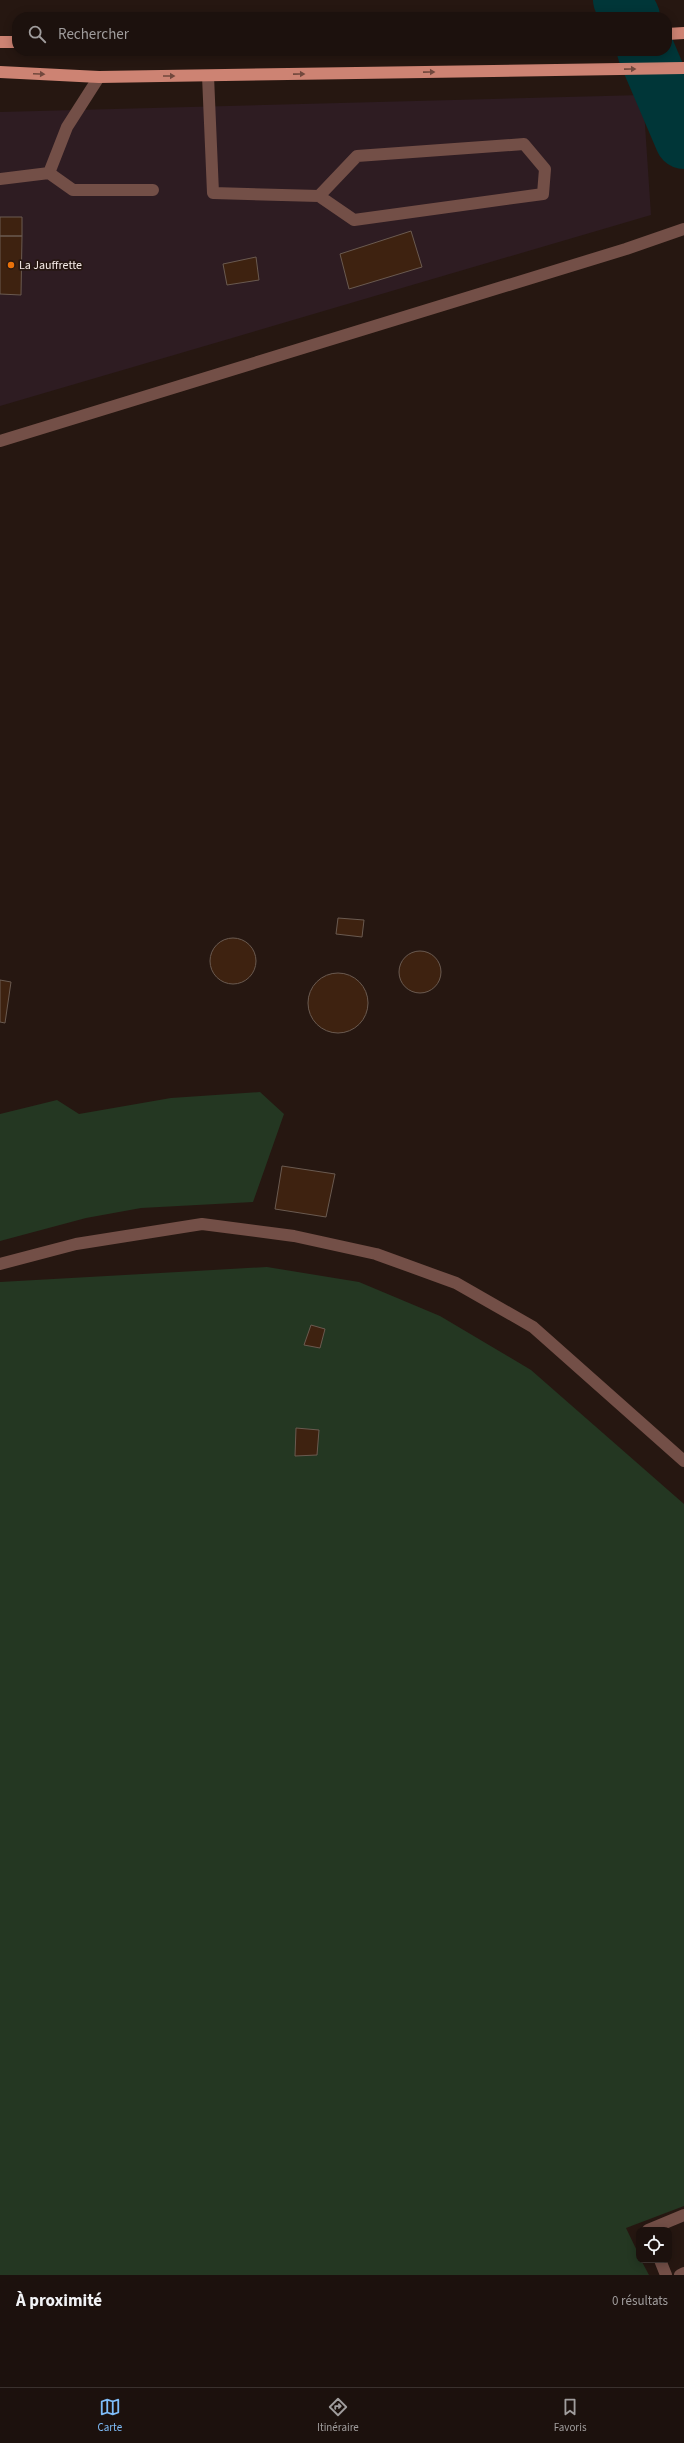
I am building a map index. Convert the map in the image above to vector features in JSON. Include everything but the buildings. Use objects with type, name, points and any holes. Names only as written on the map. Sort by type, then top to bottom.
[{"type":"main road","points":[[672,34],[684,33]]},
{"type":"main road","points":[[0,42],[12,42]]},
{"type":"main road","points":[[0,72],[99,77],[684,68]]},
{"type":"street","points":[[208,76],[214,193],[319,196],[354,220],[543,194],[545,169],[524,144],[357,156],[319,196]]},
{"type":"street","points":[[49,173],[67,127],[99,77]]},
{"type":"street","points":[[0,179],[49,173],[73,190],[153,190]]},
{"type":"street","points":[[0,441],[626,249],[684,229]]},
{"type":"street","points":[[0,1264],[76,1244],[202,1224],[294,1236],[376,1254],[456,1283],[533,1327],[684,1461]]},
{"type":"street","points":[[655,2227],[684,2215]]},
{"type":"street","points":[[661,2263],[666,2275]]},
{"type":"street","points":[[680,2275],[684,2273]]},
{"type":"shaded area","points":[[643,95],[651,215],[0,406],[0,112]]},
{"type":"green space","points":[[260,1092],[284,1114],[253,1202],[141,1208],[86,1218],[0,1241],[0,1114],[57,1100],[79,1114],[171,1098]]},
{"type":"green space","points":[[267,1267],[359,1282],[440,1316],[531,1370],[684,1504],[684,2206],[626,2228],[636,2249],[636,2263],[643,2263],[649,2275],[0,2275],[0,1282]]},
{"type":"waterway","points":[[622,0],[628,12]]},
{"type":"waterway","points":[[648,56],[684,140]]},
{"type":"place","name":"La Jauffrette","points":[[11,265]]}]
